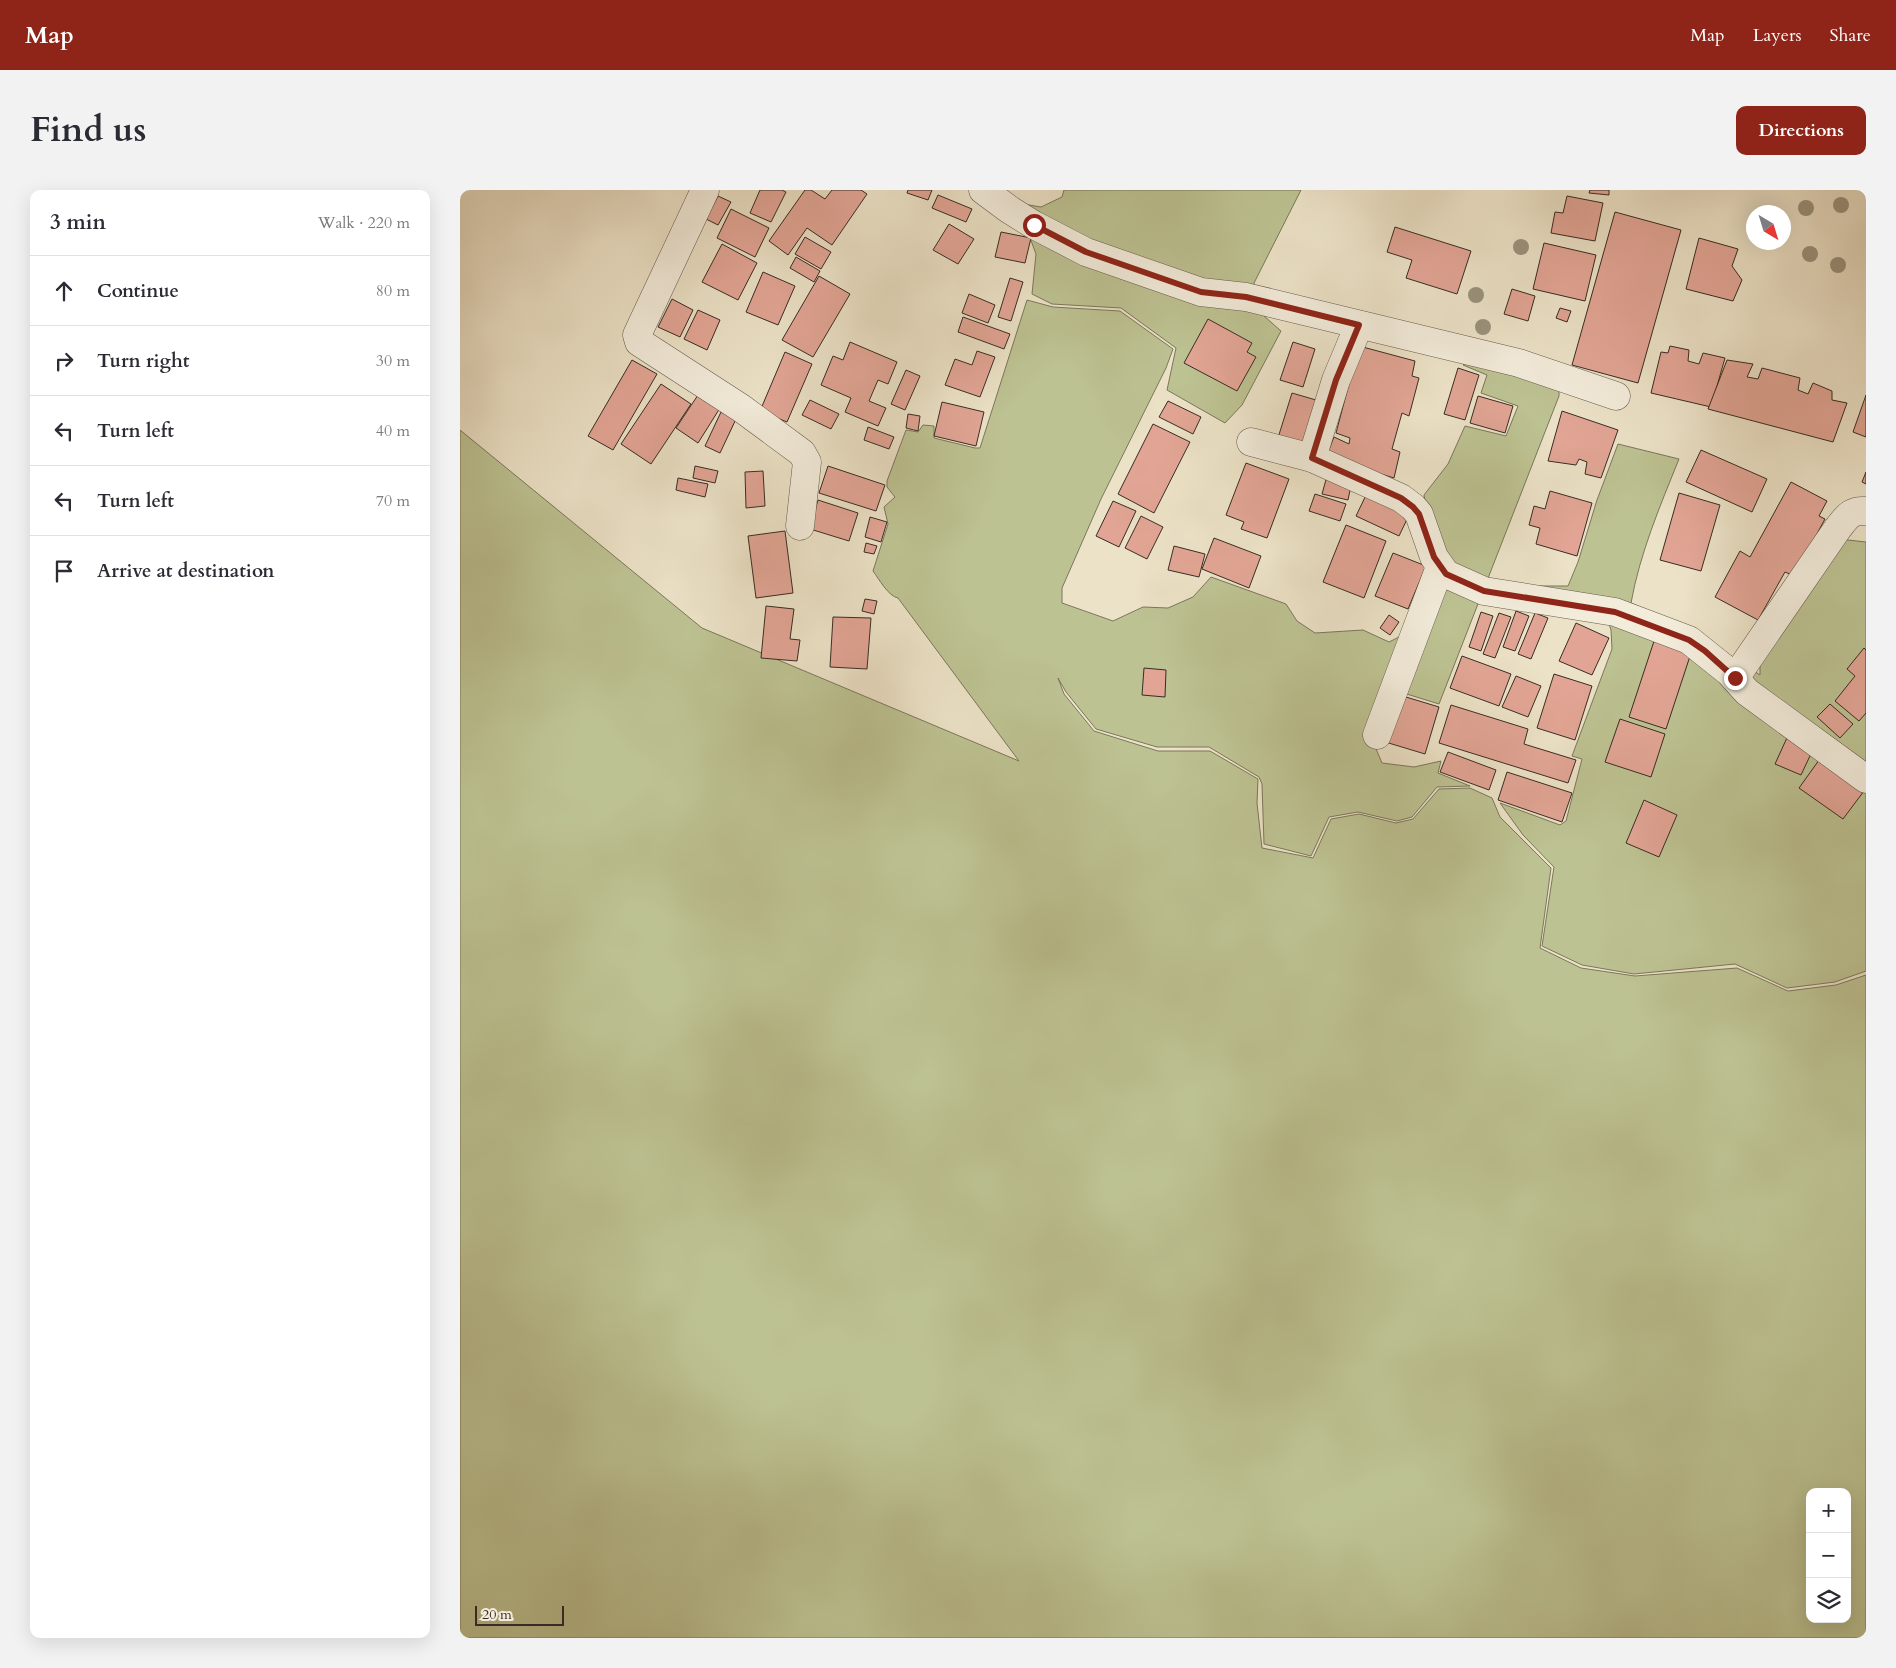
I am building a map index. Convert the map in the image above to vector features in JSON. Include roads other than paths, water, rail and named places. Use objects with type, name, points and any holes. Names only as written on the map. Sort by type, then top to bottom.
[{"type":"street","points":[[705,190],[637,335],[639,342],[741,408],[802,452],[807,462],[800,526]]},
{"type":"street","points":[[983,190],[1034,225],[1086,252],[1201,292],[1246,297],[1519,363],[1616,396]]},
{"type":"street","points":[[1312,458],[1336,380],[1359,325]]},
{"type":"street","points":[[1250,442],[1312,458],[1401,498],[1419,514],[1434,557],[1446,574],[1484,591],[1615,612],[1689,640],[1711,656],[1747,692],[1866,779]]},
{"type":"street","points":[[1735,678],[1838,528],[1856,510],[1866,511]]},
{"type":"street","points":[[1378,735],[1440,567]]}]
